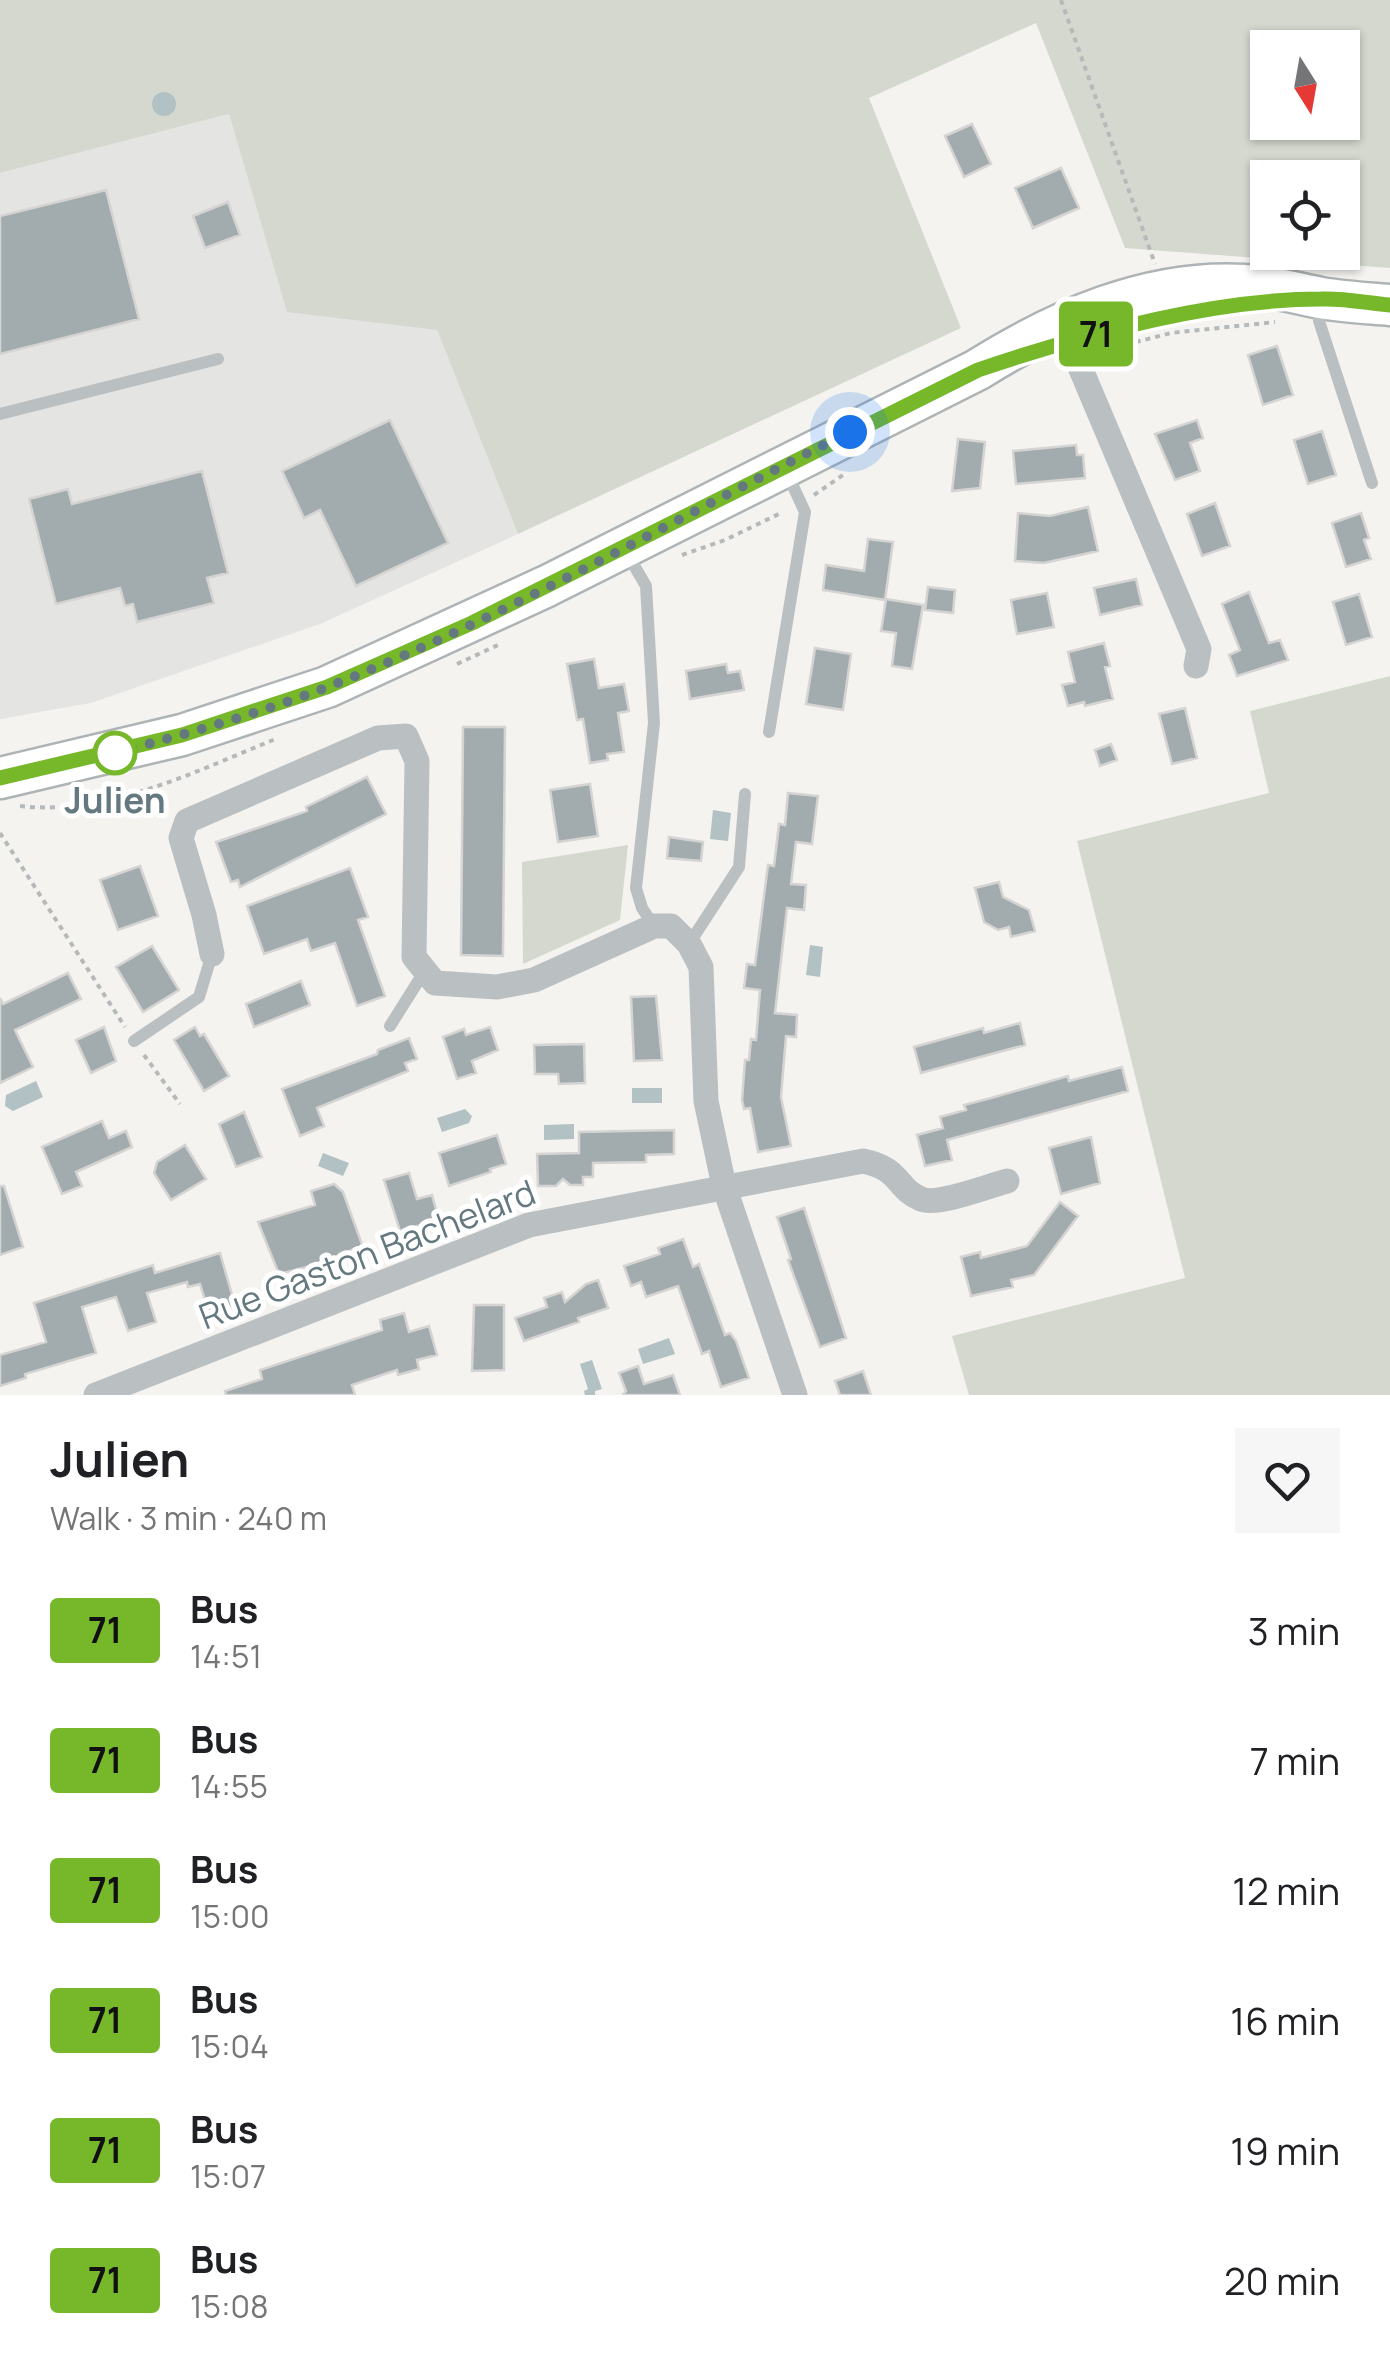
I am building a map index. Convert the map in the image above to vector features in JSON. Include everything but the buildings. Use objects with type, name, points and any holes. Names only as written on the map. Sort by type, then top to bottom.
[{"type":"main road","points":[[0,778],[182,735],[327,687],[472,623],[624,548],[1078,316],[1162,291],[1244,285],[1321,310]]},
{"type":"main road","points":[[978,370],[1080,347],[1167,318],[1390,305]]},
{"type":"street","points":[[1080,347],[1198,649],[1196,666]]},
{"type":"street","points":[[212,954],[181,838],[187,821],[378,738],[406,736],[418,761],[414,957],[435,983],[497,987],[534,980],[654,926],[671,926],[689,944],[701,967],[706,1101],[724,1186],[795,1395]]},
{"type":"street","name":"Rue Gaston Bachelard","points":[[96,1395],[529,1225],[862,1161],[890,1168],[914,1195],[931,1202],[1007,1181]]},
{"type":"lane","points":[[1321,310],[1372,483]]},
{"type":"lane","points":[[0,414],[218,359]]},
{"type":"lane","points":[[769,732],[804,512],[784,465]]},
{"type":"lane","points":[[624,548],[646,586],[654,723],[636,888],[642,908],[654,926]]},
{"type":"lane","points":[[689,944],[738,867],[744,794]]},
{"type":"lane","points":[[134,1041],[199,997],[212,954]]},
{"type":"lane","points":[[390,1026],[424,972]]},
{"type":"path","points":[[1061,0],[1162,291]]},
{"type":"path","points":[[1080,347],[1321,310]]},
{"type":"path","points":[[0,833],[134,1041],[180,1104]]},
{"type":"shaded area","points":[[0,0],[1390,0],[1390,268],[1360,266],[1360,160],[1250,160],[1250,257],[1125,248],[1036,23],[869,98],[961,328],[518,534],[437,330],[287,312],[229,114],[0,173]]},
{"type":"shaded area","points":[[164,92],[176,104],[164,116],[152,104]]},
{"type":"shaded area","points":[[229,114],[287,311],[437,330],[518,534],[320,624],[91,703],[0,719],[0,173]]},
{"type":"shaded area","points":[[1390,676],[1390,1395],[969,1395],[952,1336],[1185,1278],[1077,841],[1269,793],[1250,711]]},
{"type":"shaded area","points":[[713,810],[731,813],[728,841],[710,839]]},
{"type":"shaded area","points":[[628,845],[620,920],[523,964],[522,862]]},
{"type":"shaded area","points":[[810,945],[823,947],[820,977],[806,975]]},
{"type":"shaded area","points":[[36,1081],[43,1097],[13,1111],[5,1106],[6,1095]]},
{"type":"shaded area","points":[[632,1088],[662,1088],[662,1103],[632,1103]]},
{"type":"shaded area","points":[[465,1109],[472,1116],[469,1123],[442,1132],[437,1118]]},
{"type":"shaded area","points":[[574,1124],[574,1139],[544,1140],[544,1125]]},
{"type":"shaded area","points":[[323,1153],[349,1163],[343,1176],[318,1166]]},
{"type":"shaded area","points":[[669,1338],[675,1354],[643,1364],[638,1349]]},
{"type":"shaded area","points":[[592,1360],[602,1389],[595,1391],[595,1395],[585,1395],[588,1389],[580,1364]]},
{"type":"bus line","name":"71","points":[[0,778],[121,752],[327,687],[472,623],[784,465],[1000,362],[1118,329],[1218,310],[1322,298],[1390,305]]},
{"type":"place","name":"Julien","points":[[115,753]]},
{"type":"route","points":[[115,753],[213,726],[327,687],[472,623],[850,432]]}]
